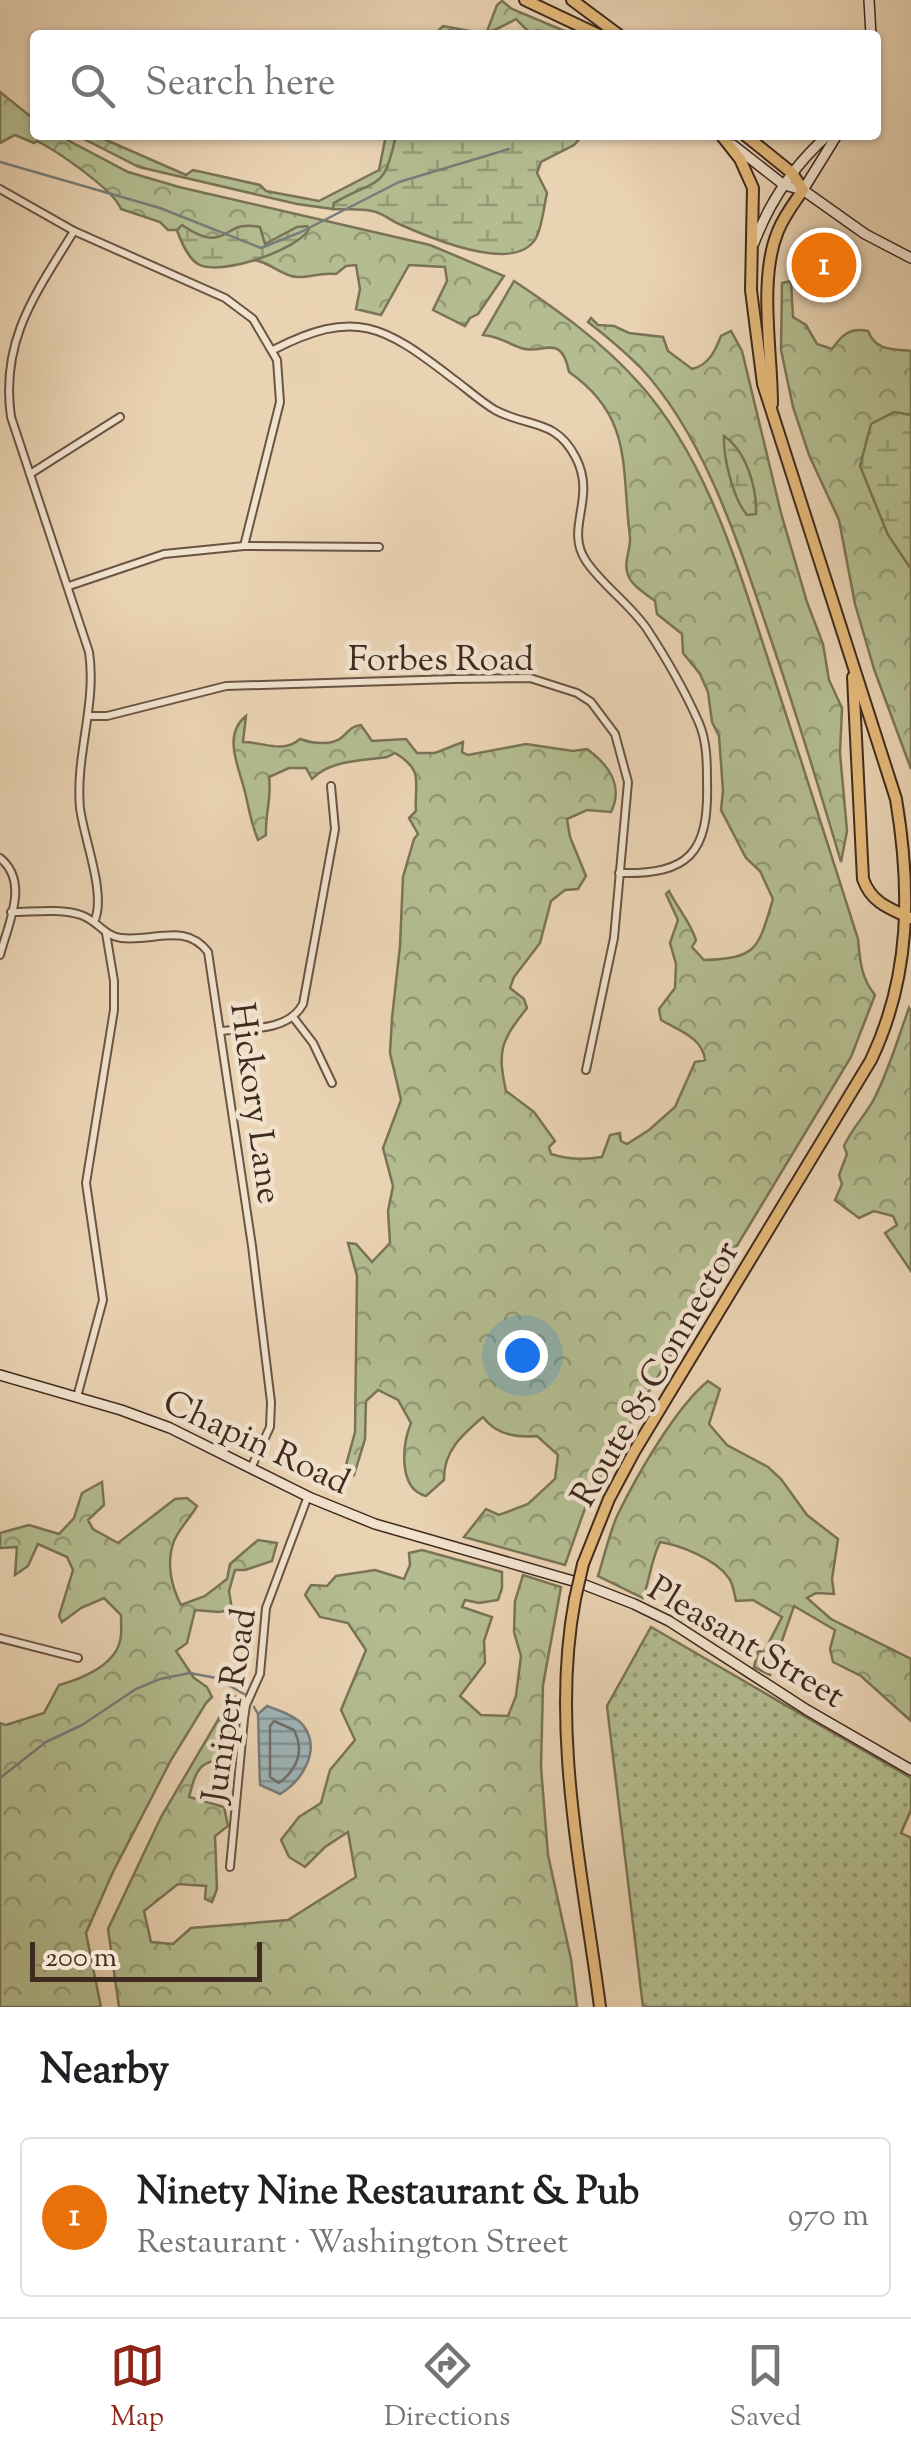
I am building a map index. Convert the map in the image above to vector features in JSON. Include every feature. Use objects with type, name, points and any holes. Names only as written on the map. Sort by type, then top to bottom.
[{"type":"main road","points":[[572,0],[612,30]]},
{"type":"main road","points":[[536,1],[590,30]]},
{"type":"main road","points":[[725,140],[746,169],[752,188],[750,272],[762,384],[846,641],[856,716],[863,879],[879,904],[910,917]]},
{"type":"main road","points":[[751,140],[792,173],[802,190],[779,230],[770,270],[772,410]]},
{"type":"main road","name":"Route 85 Connector","points":[[600,2007],[564,1722],[566,1650],[583,1564],[609,1498],[634,1452],[871,1060],[908,957],[910,869],[896,799],[846,641]]},
{"type":"street","points":[[869,0],[871,30]]},
{"type":"street","points":[[727,140],[784,184],[802,190],[865,234],[911,258]]},
{"type":"street","points":[[753,246],[784,184],[823,140]]},
{"type":"street","points":[[802,190],[834,140]]},
{"type":"street","points":[[0,188],[74,232],[240,307],[253,319],[273,350],[279,371],[280,402],[244,546]]},
{"type":"street","points":[[74,232],[18,322],[3,363],[7,406],[91,662],[80,794],[99,901],[94,922]]},
{"type":"street","points":[[273,350],[331,326],[363,327],[388,334],[496,410],[547,426],[566,440],[584,474],[585,495],[577,532],[579,547],[587,562],[644,626],[699,723],[705,743],[707,808],[696,848],[670,870],[654,874],[619,873]]},
{"type":"street","points":[[30,474],[120,417]]},
{"type":"street","points":[[69,586],[164,554],[244,546],[379,546]]},
{"type":"street","name":"Forbes Road","points":[[88,716],[108,716],[226,686],[500,678],[545,681],[592,702],[615,734],[628,782],[614,938],[586,1070]]},
{"type":"street","points":[[221,1031],[274,1025],[293,1017],[305,994],[335,829],[331,786]]},
{"type":"street","points":[[0,858],[16,881],[0,955]]},
{"type":"street","points":[[11,912],[68,913],[94,922],[106,932],[114,982],[114,1010],[86,1183],[103,1300],[76,1397]]},
{"type":"street","name":"Hickory Lane","points":[[106,932],[129,938],[180,934],[202,944],[212,964],[271,1402],[270,1427],[251,1468]]},
{"type":"street","points":[[293,1017],[313,1043],[332,1084]]},
{"type":"street","name":"Chapin Road","points":[[0,1375],[170,1428],[308,1496],[375,1524],[491,1557]]},
{"type":"street","name":"Juniper Road","points":[[230,1867],[244,1718],[260,1674],[266,1608],[308,1496]]},
{"type":"street","name":"Pleasant Street","points":[[491,1557],[597,1588],[669,1620],[806,1710],[911,1770]]},
{"type":"street","points":[[0,1638],[78,1658]]},
{"type":"green space","points":[[502,1],[562,30],[527,30],[516,19],[487,30]]},
{"type":"green space","points":[[0,92],[30,116],[30,140],[67,140],[128,172],[430,245],[504,276],[465,326],[433,310],[447,281],[445,267],[409,265],[381,315],[356,309],[360,289],[356,265],[346,266],[336,274],[302,277],[252,260],[199,265],[177,230],[168,230],[160,222],[121,209],[97,182],[46,146],[15,135],[0,143]]},
{"type":"green space","points":[[86,140],[106,140],[186,175],[193,170],[319,201],[379,170],[385,140],[395,140],[388,166],[378,181],[334,203],[333,209],[139,167]]},
{"type":"green space","points":[[395,140],[578,140],[541,162],[537,173],[547,193],[536,238],[525,249],[510,253],[470,250],[375,212],[333,209],[334,203],[377,181],[388,166]]},
{"type":"green space","points":[[182,225],[208,238],[238,227],[260,227],[265,244],[297,227],[309,229],[275,253],[239,264],[208,267],[188,254],[177,230]]},
{"type":"green space","points":[[514,281],[579,327],[624,367],[662,411],[701,477],[743,584],[858,939],[864,976],[875,995],[851,1057],[625,1431],[584,1511],[565,1565],[464,1537],[486,1509],[499,1515],[528,1504],[555,1479],[558,1455],[537,1436],[507,1434],[483,1417],[456,1444],[447,1460],[444,1480],[426,1496],[417,1492],[407,1476],[404,1454],[411,1423],[398,1400],[378,1390],[366,1401],[365,1439],[354,1475],[343,1476],[355,1432],[357,1276],[348,1243],[356,1244],[372,1262],[390,1243],[388,1211],[393,1186],[383,1148],[401,1100],[390,1053],[403,877],[418,834],[409,818],[416,811],[416,778],[411,766],[395,753],[337,765],[312,779],[306,768],[289,768],[269,777],[266,835],[258,840],[234,742],[235,732],[246,716],[243,742],[273,746],[287,746],[300,739],[332,742],[361,725],[372,741],[406,739],[417,753],[435,753],[463,742],[462,752],[468,755],[526,744],[573,751],[587,749],[595,755],[612,776],[615,802],[611,812],[587,810],[567,819],[586,876],[578,889],[565,890],[551,901],[540,943],[514,977],[510,988],[524,999],[527,1008],[503,1046],[506,1091],[534,1112],[555,1141],[549,1147],[551,1154],[570,1158],[602,1157],[610,1135],[620,1133],[621,1141],[627,1144],[675,1107],[695,1062],[705,1060],[695,1040],[661,1020],[659,1009],[675,988],[676,964],[670,943],[678,920],[666,894],[669,891],[687,921],[696,940],[692,947],[704,960],[735,957],[753,948],[773,899],[721,810],[719,736],[700,674],[683,653],[682,634],[657,614],[655,601],[635,586],[628,575],[630,537],[624,467],[605,407],[569,372],[566,360],[556,348],[529,350],[483,335]]},
{"type":"green space","points":[[791,281],[793,317],[806,325],[817,344],[832,349],[847,333],[862,330],[868,331],[880,346],[911,351],[911,769],[855,604],[839,520],[809,455],[793,407],[781,350],[782,283]]},
{"type":"green space","points":[[591,318],[598,325],[663,337],[668,351],[692,369],[707,361],[721,336],[731,331],[742,351],[781,513],[823,644],[829,680],[842,708],[840,753],[847,831],[841,862],[777,657],[717,491],[663,394],[634,361],[588,322]]},
{"type":"green space","points":[[894,412],[911,415],[911,569],[888,535],[860,466],[871,424]]},
{"type":"green space","points":[[724,436],[749,470],[756,514],[747,515],[737,499],[727,466]]},
{"type":"green space","points":[[909,1008],[911,1271],[885,1233],[897,1225],[893,1216],[874,1211],[859,1218],[835,1200],[847,1154],[844,1146],[879,1088]]},
{"type":"green space","points":[[708,1381],[720,1389],[709,1424],[727,1445],[768,1467],[807,1515],[838,1539],[832,1579],[834,1594],[816,1593],[807,1598],[831,1619],[911,1659],[911,1721],[861,1676],[833,1662],[830,1649],[835,1630],[794,1606],[770,1675],[754,1667],[758,1651],[764,1652],[782,1617],[753,1600],[736,1601],[728,1577],[697,1554],[660,1542],[643,1598],[598,1576],[614,1523],[635,1482],[670,1425]]},
{"type":"green space","points":[[102,1482],[104,1505],[88,1520],[93,1529],[118,1543],[175,1499],[187,1498],[197,1506],[174,1541],[170,1557],[181,1605],[205,1596],[227,1579],[230,1564],[258,1540],[277,1543],[272,1561],[235,1570],[229,1591],[232,1610],[195,1610],[187,1643],[176,1651],[212,1697],[171,1760],[86,1933],[101,2007],[0,2007],[0,1723],[6,1725],[44,1713],[59,1685],[86,1675],[111,1658],[120,1641],[121,1615],[104,1598],[62,1622],[59,1616],[73,1570],[67,1557],[38,1544],[28,1566],[15,1575],[17,1547],[0,1548],[0,1533],[29,1525],[59,1534],[74,1518],[82,1493]]},
{"type":"green space","points":[[422,1550],[502,1572],[498,1600],[465,1600],[462,1607],[492,1617],[484,1641],[485,1663],[460,1696],[481,1715],[508,1716],[516,1696],[521,1656],[514,1632],[515,1601],[523,1575],[561,1587],[543,1685],[541,1767],[548,1855],[571,1959],[577,2007],[119,2007],[108,1929],[161,1817],[232,1696],[244,1698],[230,1758],[211,1761],[200,1768],[189,1797],[224,1807],[228,1826],[215,1836],[217,1889],[212,1902],[205,1899],[206,1886],[178,1884],[144,1911],[151,1942],[173,1944],[191,1928],[288,1920],[356,1877],[348,1832],[305,1867],[289,1857],[281,1840],[299,1817],[321,1803],[330,1770],[355,1740],[341,1710],[366,1650],[348,1623],[320,1617],[305,1595],[311,1585],[327,1586],[336,1576],[375,1570],[404,1579],[410,1565],[409,1553]]},
{"type":"green space","points":[[651,1627],[911,1778],[911,1810],[901,1833],[911,1838],[911,2007],[643,2007],[607,1706]]},
{"type":"water","points":[[267,1706],[300,1722],[311,1744],[302,1773],[280,1794],[260,1785],[258,1714]]},
{"type":"waterway","points":[[0,162],[160,208],[261,248],[399,182],[509,149]]},
{"type":"waterway","points":[[0,1778],[46,1742],[160,1679],[190,1673],[216,1678],[244,1694]]},
{"type":"waterway","points":[[254,1707],[258,1714]]},
{"type":"place","name":"Ninety Nine Restaurant & Pub","points":[[824,265]]}]
